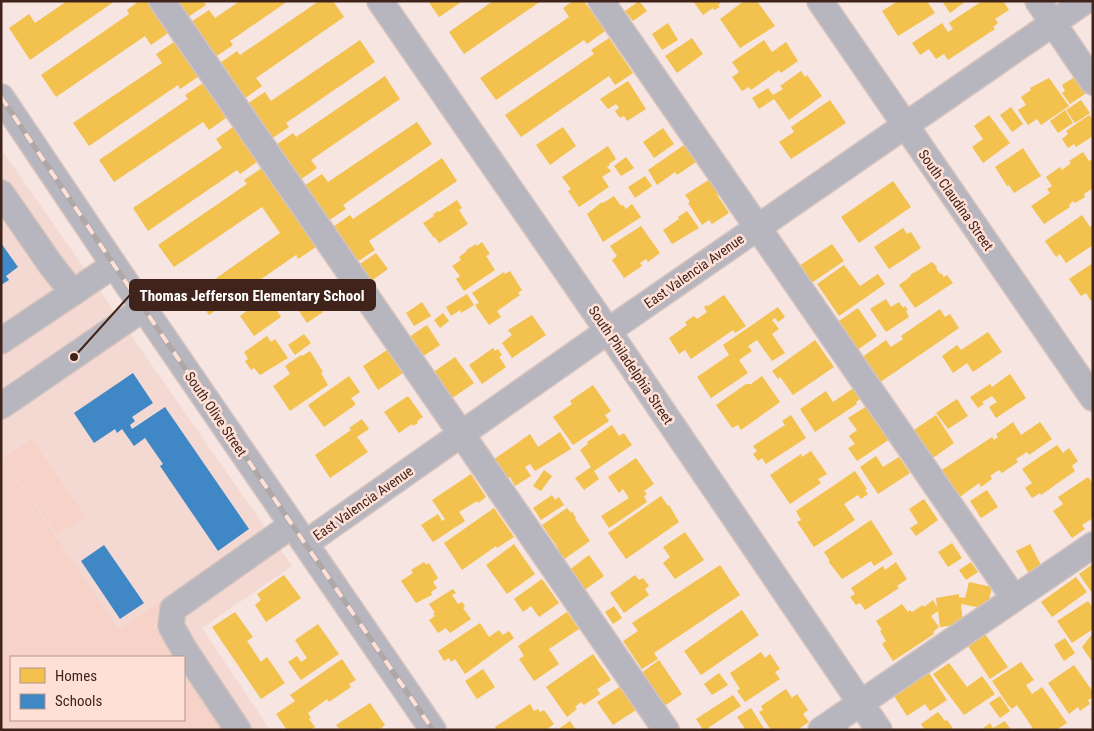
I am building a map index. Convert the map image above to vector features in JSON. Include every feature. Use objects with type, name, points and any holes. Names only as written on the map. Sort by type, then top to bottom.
[{"type":"street","points":[[162,1],[666,730]]},
{"type":"street","name":"South Philadelphia Street","points":[[380,1],[608,331],[879,730]]},
{"type":"street","points":[[601,1],[756,228],[1014,598]]},
{"type":"street","name":"South Claudina Street","points":[[820,1],[1093,398]]},
{"type":"street","points":[[1038,1],[1093,82]]},
{"type":"street","name":"East Valencia Avenue","points":[[238,730],[184,649],[171,626],[173,609],[299,534],[461,433],[1085,1]]},
{"type":"street","name":"South Olive Street","points":[[1,96],[114,265],[433,730]]},
{"type":"street","points":[[1,193],[73,293]]},
{"type":"street","points":[[1,342],[114,265]]},
{"type":"street","points":[[1,406],[144,308]]},
{"type":"street","points":[[821,730],[1093,545]]},
{"type":"shaded area","points":[[1,149],[292,566],[202,628],[270,730],[1,730]]},
{"type":"shaded area","points":[[32,439],[85,516],[57,535],[4,458]]},
{"type":"shaded area","points":[[3,459],[119,630],[160,602],[155,628],[174,656],[10,656],[10,721],[185,721],[185,672],[224,730],[1,730],[1,460]]},
{"type":"building: Homes","points":[[67,1],[115,1],[30,60],[9,28],[29,14],[35,23]]},
{"type":"building: Homes","points":[[139,1],[147,1],[168,33],[151,45],[145,36],[56,97],[41,75],[129,14],[127,10]]},
{"type":"building: Homes","points":[[177,1],[203,1],[206,5],[188,17]]},
{"type":"building: Homes","points":[[240,1],[288,1],[230,41],[233,45],[215,57],[191,22],[209,10],[215,18]]},
{"type":"building: Homes","points":[[319,1],[333,1],[344,17],[256,78],[262,86],[244,99],[220,63],[237,51],[240,55]]},
{"type":"building: Homes","points":[[428,1],[463,1],[439,17]]},
{"type":"building: Homes","points":[[493,1],[541,1],[464,54],[449,32]]},
{"type":"building: Homes","points":[[573,1],[584,1],[605,31],[587,44],[584,40],[496,100],[480,78],[569,17],[563,8]]},
{"type":"building: Homes","points":[[639,1],[647,11],[633,21],[625,11]]},
{"type":"building: Homes","points":[[693,1],[723,1],[718,5],[720,7],[714,10],[713,8],[703,15]]},
{"type":"building: Homes","points":[[744,1],[757,1],[775,26],[740,48],[720,19]]},
{"type":"building: Homes","points":[[898,1],[927,1],[935,13],[898,36],[882,11]]},
{"type":"building: Homes","points":[[942,1],[966,1],[950,13]]},
{"type":"building: Homes","points":[[982,1],[1003,1],[1009,10],[995,19],[998,23],[993,27],[995,29],[948,60],[944,54],[936,59],[929,49],[920,55],[912,43],[942,23],[948,32],[953,29],[949,23]]},
{"type":"building: Homes","points":[[668,23],[678,40],[662,50],[652,34]]},
{"type":"building: Homes","points":[[609,38],[633,73],[615,85],[609,76],[521,137],[505,115],[594,54],[591,50]]},
{"type":"building: Homes","points":[[692,38],[703,54],[677,73],[665,56]]},
{"type":"building: Homes","points":[[360,40],[375,62],[286,123],[289,127],[271,139],[247,104],[265,92],[271,101]]},
{"type":"building: Homes","points":[[764,40],[772,52],[786,42],[798,61],[781,73],[779,70],[751,90],[749,87],[742,91],[732,77],[739,72],[732,62]]},
{"type":"building: Homes","points":[[174,42],[198,77],[180,89],[178,85],[89,146],[73,123],[162,63],[156,54]]},
{"type":"building: Homes","points":[[801,71],[805,77],[807,75],[822,96],[789,120],[774,99],[759,109],[752,98],[768,88],[773,95],[783,89],[780,86]]},
{"type":"building: Homes","points":[[385,76],[400,99],[311,160],[317,168],[300,180],[276,145],[293,133],[296,137]]},
{"type":"building: Homes","points":[[1076,76],[1088,92],[1070,104],[1062,93],[1065,91],[1062,85]]},
{"type":"building: Homes","points":[[1049,78],[1069,106],[1041,125],[1037,119],[1028,125],[1018,110],[1026,105],[1021,97],[1031,90],[1030,88]]},
{"type":"building: Homes","points":[[628,81],[646,109],[627,121],[624,116],[620,118],[615,111],[619,108],[616,104],[608,109],[600,99]]},
{"type":"building: Homes","points":[[203,83],[226,118],[209,130],[203,122],[114,182],[99,160],[188,99],[185,95]]},
{"type":"building: Homes","points":[[830,100],[846,123],[791,159],[779,142],[794,132],[791,127]]},
{"type":"building: Homes","points":[[1081,100],[1090,113],[1075,123],[1066,110]]},
{"type":"building: Homes","points":[[1011,107],[1023,124],[1012,132],[1000,115]]},
{"type":"building: Homes","points":[[1065,110],[1073,123],[1058,133],[1050,121]]},
{"type":"building: Homes","points":[[989,115],[1010,143],[983,163],[972,147],[983,139],[974,126]]},
{"type":"building: Homes","points":[[1089,115],[1093,120],[1093,136],[1076,147],[1074,144],[1068,148],[1062,139],[1068,134],[1066,131]]},
{"type":"building: Homes","points":[[417,122],[432,144],[343,205],[346,209],[328,221],[304,186],[322,174],[328,182]]},
{"type":"building: Homes","points":[[233,127],[257,162],[240,174],[237,170],[148,231],[133,208],[222,148],[216,139]]},
{"type":"building: Homes","points":[[563,127],[576,146],[550,165],[536,145]]},
{"type":"building: Homes","points":[[663,128],[674,144],[654,158],[643,142]]},
{"type":"building: Homes","points":[[684,145],[696,162],[677,175],[675,172],[657,185],[648,170]]},
{"type":"building: Homes","points":[[608,146],[616,159],[607,167],[611,171],[602,177],[609,187],[579,207],[568,191],[571,189],[562,177]]},
{"type":"building: Homes","points":[[1023,148],[1041,176],[1014,193],[1009,185],[1007,186],[995,167]]},
{"type":"building: Homes","points":[[1083,152],[1089,161],[1093,159],[1093,188],[1084,194],[1085,197],[1075,203],[1073,201],[1069,205],[1070,207],[1044,224],[1031,206],[1050,193],[1047,189],[1052,186],[1046,177],[1060,167],[1062,170],[1071,163],[1069,161]]},
{"type":"building: Homes","points":[[626,157],[634,168],[621,176],[614,166]]},
{"type":"building: Homes","points":[[442,158],[457,181],[369,241],[375,250],[357,262],[333,227],[350,215],[353,219]]},
{"type":"building: Homes","points":[[262,168],[316,247],[298,259],[296,255],[209,315],[194,294],[280,233],[262,207],[174,267],[158,245],[247,184],[244,180]]},
{"type":"building: Homes","points":[[645,176],[652,186],[635,198],[628,187]]},
{"type":"building: Homes","points":[[710,179],[721,193],[717,195],[729,213],[712,224],[709,220],[702,225],[685,195]]},
{"type":"building: Homes","points":[[893,181],[911,207],[859,243],[841,217]]},
{"type":"building: Homes","points":[[614,196],[621,206],[623,205],[626,209],[632,204],[641,217],[603,242],[587,214],[602,202]]},
{"type":"building: Homes","points":[[457,200],[462,208],[459,210],[468,224],[439,243],[423,223],[434,216],[433,214]]},
{"type":"building: Homes","points":[[687,211],[699,228],[672,244],[663,230]]},
{"type":"building: Homes","points":[[1082,215],[1090,227],[1093,226],[1093,245],[1066,263],[1060,254],[1056,257],[1045,241]]},
{"type":"building: Homes","points":[[641,226],[660,253],[648,262],[646,259],[640,263],[642,266],[624,278],[612,260],[617,256],[610,246]]},
{"type":"building: Homes","points":[[903,228],[907,234],[911,232],[921,248],[889,269],[874,247]]},
{"type":"building: Homes","points":[[482,242],[490,254],[486,256],[495,270],[464,291],[456,279],[460,276],[452,266],[461,260],[459,257],[466,250]]},
{"type":"building: Homes","points":[[832,244],[844,261],[810,284],[799,266]]},
{"type":"building: Homes","points":[[376,253],[388,269],[371,281],[360,267],[360,264]]},
{"type":"building: Homes","points":[[932,262],[940,274],[944,277],[947,275],[953,283],[915,308],[899,285],[910,275]]},
{"type":"building: Homes","points":[[1093,263],[1093,300],[1091,301],[1086,293],[1081,296],[1069,279]]},
{"type":"building: Homes","points":[[844,265],[860,286],[878,274],[885,284],[839,316],[817,284]]},
{"type":"building: Homes","points":[[510,271],[522,290],[518,293],[520,295],[497,311],[501,317],[489,325],[475,305],[479,303],[472,293],[504,272],[505,274]]},
{"type":"building: Homes","points":[[261,290],[265,295],[270,292],[273,297],[278,294],[284,303],[276,309],[281,317],[254,336],[240,316],[248,310],[243,303]]},
{"type":"building: Homes","points":[[467,294],[474,305],[461,313],[460,310],[451,316],[446,307]]},
{"type":"building: Homes","points":[[724,295],[746,326],[735,333],[733,330],[691,359],[685,350],[679,354],[669,338],[687,325],[685,322],[694,316],[697,319],[707,312],[704,307]]},
{"type":"building: Homes","points":[[313,298],[323,312],[307,323],[297,308]]},
{"type":"building: Homes","points":[[886,299],[891,307],[899,302],[903,308],[905,306],[909,317],[886,332],[870,309]]},
{"type":"building: Homes","points":[[422,302],[431,316],[414,326],[406,313]]},
{"type":"building: Homes","points":[[778,307],[785,317],[778,322],[775,318],[772,320],[779,329],[772,334],[785,353],[772,361],[757,340],[748,346],[752,351],[739,360],[748,373],[711,398],[697,377],[729,355],[723,345]]},
{"type":"building: Homes","points":[[858,308],[877,336],[856,351],[836,323]]},
{"type":"building: Homes","points":[[940,309],[945,317],[950,314],[959,328],[879,383],[861,358],[886,340],[891,347],[903,339],[901,336]]},
{"type":"building: Homes","points":[[443,313],[449,321],[440,328],[434,320]]},
{"type":"building: Homes","points":[[532,315],[546,335],[512,358],[502,343],[512,335],[508,330]]},
{"type":"building: Homes","points":[[427,325],[440,345],[422,357],[409,337]]},
{"type":"building: Homes","points":[[988,332],[1002,352],[973,372],[967,363],[953,373],[942,356],[957,345],[961,350]]},
{"type":"building: Homes","points":[[304,334],[311,343],[295,355],[288,345]]},
{"type":"building: Homes","points":[[267,336],[271,342],[275,339],[288,358],[260,375],[254,368],[251,370],[245,361],[248,359],[244,352]]},
{"type":"building: Homes","points":[[815,340],[834,367],[793,395],[780,377],[778,379],[772,371]]},
{"type":"building: Homes","points":[[493,348],[495,351],[498,349],[502,355],[499,357],[506,367],[482,384],[469,365]]},
{"type":"building: Homes","points":[[387,350],[403,373],[378,390],[363,366]]},
{"type":"building: Homes","points":[[310,351],[323,372],[321,373],[328,385],[290,411],[273,386],[290,374],[285,366]]},
{"type":"building: Homes","points":[[455,357],[474,383],[451,399],[432,373]]},
{"type":"building: Homes","points":[[1010,374],[1026,398],[996,418],[989,407],[997,402],[992,396],[982,402],[984,404],[978,408],[970,397],[990,384],[992,387]]},
{"type":"building: Homes","points":[[349,376],[360,392],[351,398],[355,405],[324,427],[308,405]]},
{"type":"building: Homes","points":[[762,376],[780,402],[741,430],[738,425],[732,428],[716,405],[746,384],[751,384]]},
{"type":"building: Homes","points":[[593,385],[611,411],[605,415],[609,421],[573,445],[553,417],[572,404],[570,401]]},
{"type":"building: Homes","points":[[855,387],[862,398],[856,402],[857,404],[815,432],[800,409],[826,391],[833,402]]},
{"type":"building: Homes","points":[[408,396],[423,417],[417,421],[418,423],[413,426],[412,424],[399,433],[384,412]]},
{"type":"building: Homes","points":[[957,399],[968,416],[948,429],[936,413]]},
{"type":"building: Homes","points":[[867,406],[890,439],[857,461],[848,448],[855,444],[849,436],[857,430],[848,418]]},
{"type":"building: Homes","points":[[791,415],[806,438],[766,464],[762,458],[758,461],[753,454],[757,451],[753,446],[785,425],[782,421]]},
{"type":"building: Homes","points":[[936,415],[954,443],[930,460],[911,432]]},
{"type":"building: Homes","points":[[362,419],[369,429],[357,437],[368,452],[330,478],[315,455],[351,430],[349,428]]},
{"type":"building: Homes","points":[[1013,422],[1021,435],[1040,422],[1052,439],[1029,455],[1027,452],[1016,459],[1018,462],[1002,473],[999,470],[990,476],[992,479],[981,487],[979,483],[957,499],[939,472],[992,437],[994,440],[998,437],[996,434]]},
{"type":"building: Homes","points":[[612,425],[619,436],[624,433],[632,445],[594,471],[599,479],[584,490],[575,478],[591,467],[580,450],[588,444],[587,442]]},
{"type":"building: Homes","points":[[560,432],[571,449],[535,471],[530,464],[525,467],[531,476],[515,486],[510,477],[507,479],[493,460],[530,434],[538,447]]},
{"type":"building: Homes","points":[[1057,445],[1063,453],[1069,448],[1078,461],[1072,466],[1075,471],[1041,495],[1040,493],[1032,498],[1025,488],[1032,483],[1022,469]]},
{"type":"building: Homes","points":[[811,451],[827,474],[818,479],[821,483],[790,504],[770,475],[801,454],[802,457]]},
{"type":"building: Homes","points":[[876,456],[883,467],[899,457],[910,473],[878,494],[860,467]]},
{"type":"building: Homes","points":[[636,458],[654,484],[644,491],[647,494],[644,496],[647,502],[609,528],[601,516],[629,498],[623,489],[619,493],[608,477]]},
{"type":"building: Homes","points":[[544,470],[552,476],[541,491],[533,486]]},
{"type":"building: Homes","points":[[855,471],[867,489],[865,490],[868,494],[861,499],[858,495],[844,504],[855,520],[814,547],[797,522],[801,520],[796,511]]},
{"type":"building: Homes","points":[[471,474],[486,497],[459,512],[465,521],[433,542],[421,525],[438,514],[442,521],[445,519],[432,500]]},
{"type":"building: Homes","points":[[1088,477],[1093,484],[1093,518],[1082,525],[1085,529],[1072,538],[1053,511],[1063,504],[1058,497]]},
{"type":"building: Homes","points":[[987,490],[998,507],[981,518],[970,501]]},
{"type":"building: Homes","points":[[552,495],[555,500],[559,497],[564,505],[541,520],[533,508]]},
{"type":"building: Homes","points":[[661,496],[679,522],[626,559],[608,533]]},
{"type":"building: Homes","points":[[924,499],[938,520],[916,536],[910,528],[918,523],[909,509]]},
{"type":"building: Homes","points":[[494,508],[514,537],[497,548],[496,546],[462,570],[444,543]]},
{"type":"building: Homes","points":[[567,508],[571,513],[572,511],[575,519],[590,541],[563,560],[556,550],[558,548],[542,525]]},
{"type":"building: Homes","points":[[871,520],[893,554],[874,566],[871,561],[842,579],[828,561],[830,561],[824,552]]},
{"type":"building: Homes","points":[[685,532],[704,560],[675,579],[663,563],[670,557],[663,547]]},
{"type":"building: Homes","points":[[952,543],[962,558],[948,567],[938,552]]},
{"type":"building: Homes","points":[[514,544],[535,574],[507,594],[486,565]]},
{"type":"building: Homes","points":[[1030,544],[1042,567],[1029,574],[1016,551]]},
{"type":"building: Homes","points":[[589,555],[604,576],[583,591],[568,571]]},
{"type":"building: Homes","points":[[424,562],[426,565],[429,563],[438,578],[433,582],[437,588],[431,592],[432,595],[416,603],[401,581],[413,573],[411,570]]},
{"type":"building: Homes","points":[[896,562],[907,579],[897,586],[899,588],[865,610],[860,603],[856,605],[850,597],[855,594],[851,588],[883,566],[885,570]]},
{"type":"building: Homes","points":[[971,562],[978,572],[966,580],[959,570]]},
{"type":"building: Homes","points":[[1093,564],[1093,592],[1092,593],[1079,574]]},
{"type":"building: Homes","points":[[720,565],[740,595],[654,653],[658,659],[642,669],[623,641],[638,631],[632,623]]},
{"type":"building: Homes","points":[[284,575],[301,598],[266,622],[255,605],[261,600],[257,594]]},
{"type":"building: Homes","points":[[635,575],[639,580],[643,578],[649,586],[645,589],[649,595],[624,613],[610,593]]},
{"type":"building: Homes","points":[[1076,577],[1087,592],[1052,617],[1041,602]]},
{"type":"building: Homes","points":[[542,579],[559,603],[539,617],[531,606],[523,612],[514,599]]},
{"type":"building: Homes","points":[[969,582],[992,587],[987,609],[961,604],[963,624],[940,627],[938,611],[931,616],[939,627],[933,632],[934,634],[893,661],[882,644],[886,641],[876,621],[902,604],[908,612],[910,610],[912,612],[923,605],[924,607],[933,600],[937,607],[936,598],[959,594],[959,597],[965,598]]},
{"type":"building: Homes","points":[[453,589],[456,593],[452,595],[458,604],[462,602],[465,606],[463,608],[471,619],[450,633],[446,628],[438,633],[429,620],[435,616],[433,614],[435,613],[429,604]]},
{"type":"building: Homes","points":[[1088,601],[1093,608],[1093,629],[1072,643],[1057,621]]},
{"type":"building: Homes","points":[[614,606],[622,618],[613,624],[605,612]]},
{"type":"building: Homes","points":[[742,610],[759,635],[701,675],[684,651]]},
{"type":"building: Homes","points":[[235,612],[253,637],[247,641],[261,662],[267,657],[285,683],[261,699],[212,627]]},
{"type":"building: Homes","points":[[567,612],[579,629],[549,649],[559,664],[534,681],[519,659],[524,656],[518,646]]},
{"type":"building: Homes","points":[[480,623],[489,637],[499,630],[503,635],[509,631],[514,638],[465,674],[455,659],[451,662],[449,658],[444,661],[438,651]]},
{"type":"building: Homes","points":[[318,624],[339,654],[301,680],[288,662],[297,656],[301,662],[307,658],[295,640]]},
{"type":"building: Homes","points":[[1093,633],[1093,663],[1082,647]]},
{"type":"building: Homes","points":[[985,634],[1008,667],[990,679],[968,646]]},
{"type":"building: Homes","points":[[1065,638],[1075,653],[1064,661],[1054,645]]},
{"type":"building: Homes","points":[[761,652],[765,658],[770,654],[780,669],[775,672],[780,679],[745,702],[737,691],[740,689],[730,673]]},
{"type":"building: Homes","points":[[593,654],[611,680],[597,689],[600,694],[584,705],[581,702],[575,707],[577,709],[567,717],[546,687]]},
{"type":"building: Homes","points":[[342,659],[356,680],[349,684],[351,687],[329,702],[327,699],[308,713],[311,718],[309,719],[315,727],[311,730],[287,730],[276,714],[295,701],[290,695]]},
{"type":"building: Homes","points":[[659,660],[682,694],[663,707],[640,674]]},
{"type":"building: Homes","points":[[1021,662],[1034,680],[1026,685],[1032,694],[1042,687],[1067,723],[1056,730],[1034,730],[1017,705],[1012,709],[1008,705],[992,681]]},
{"type":"building: Homes","points":[[949,663],[967,687],[982,676],[995,694],[964,715],[933,674]]},
{"type":"building: Homes","points":[[1074,665],[1093,692],[1093,697],[1088,700],[1090,704],[1080,711],[1078,707],[1069,714],[1048,683]]},
{"type":"building: Homes","points":[[483,669],[495,687],[477,699],[465,681]]},
{"type":"building: Homes","points":[[719,673],[728,685],[712,695],[704,684]]},
{"type":"building: Homes","points":[[929,673],[947,700],[930,711],[925,704],[907,716],[894,696]]},
{"type":"building: Homes","points":[[621,686],[636,710],[613,725],[597,702]]},
{"type":"building: Homes","points":[[786,689],[792,698],[797,694],[808,710],[803,714],[809,722],[797,730],[771,730],[759,712],[763,710],[761,706]]},
{"type":"building: Homes","points":[[733,695],[741,706],[703,730],[696,719]]},
{"type":"building: Homes","points":[[1000,696],[1010,711],[1000,718],[989,703]]},
{"type":"building: Homes","points":[[370,703],[385,725],[379,730],[340,730],[336,725]]},
{"type":"building: Homes","points":[[530,704],[534,711],[538,709],[540,712],[544,710],[554,724],[546,730],[497,730],[495,727]]},
{"type":"building: Homes","points":[[751,708],[765,730],[746,730],[737,717]]},
{"type":"building: Homes","points":[[938,712],[954,730],[925,730],[921,724]]},
{"type":"building: Homes","points":[[570,721],[576,730],[557,730]]},
{"type":"building: Homes","points":[[1005,721],[1011,730],[981,730],[990,723],[993,728]]},
{"type":"building: Schools","points":[[1,243],[18,267],[6,276],[9,280],[1,285]]},
{"type":"building: Schools","points":[[133,373],[153,403],[132,417],[135,421],[130,425],[132,429],[165,407],[249,529],[218,551],[160,466],[163,464],[145,438],[134,446],[122,429],[117,433],[115,429],[94,443],[74,413]]},
{"type":"building: Schools","points":[[104,545],[144,603],[120,619],[81,561]]},
{"type":"railway","points":[[1,97],[433,730]]},
{"type":"place","name":"Thomas Jefferson Elementary School","points":[[74,357]]}]
